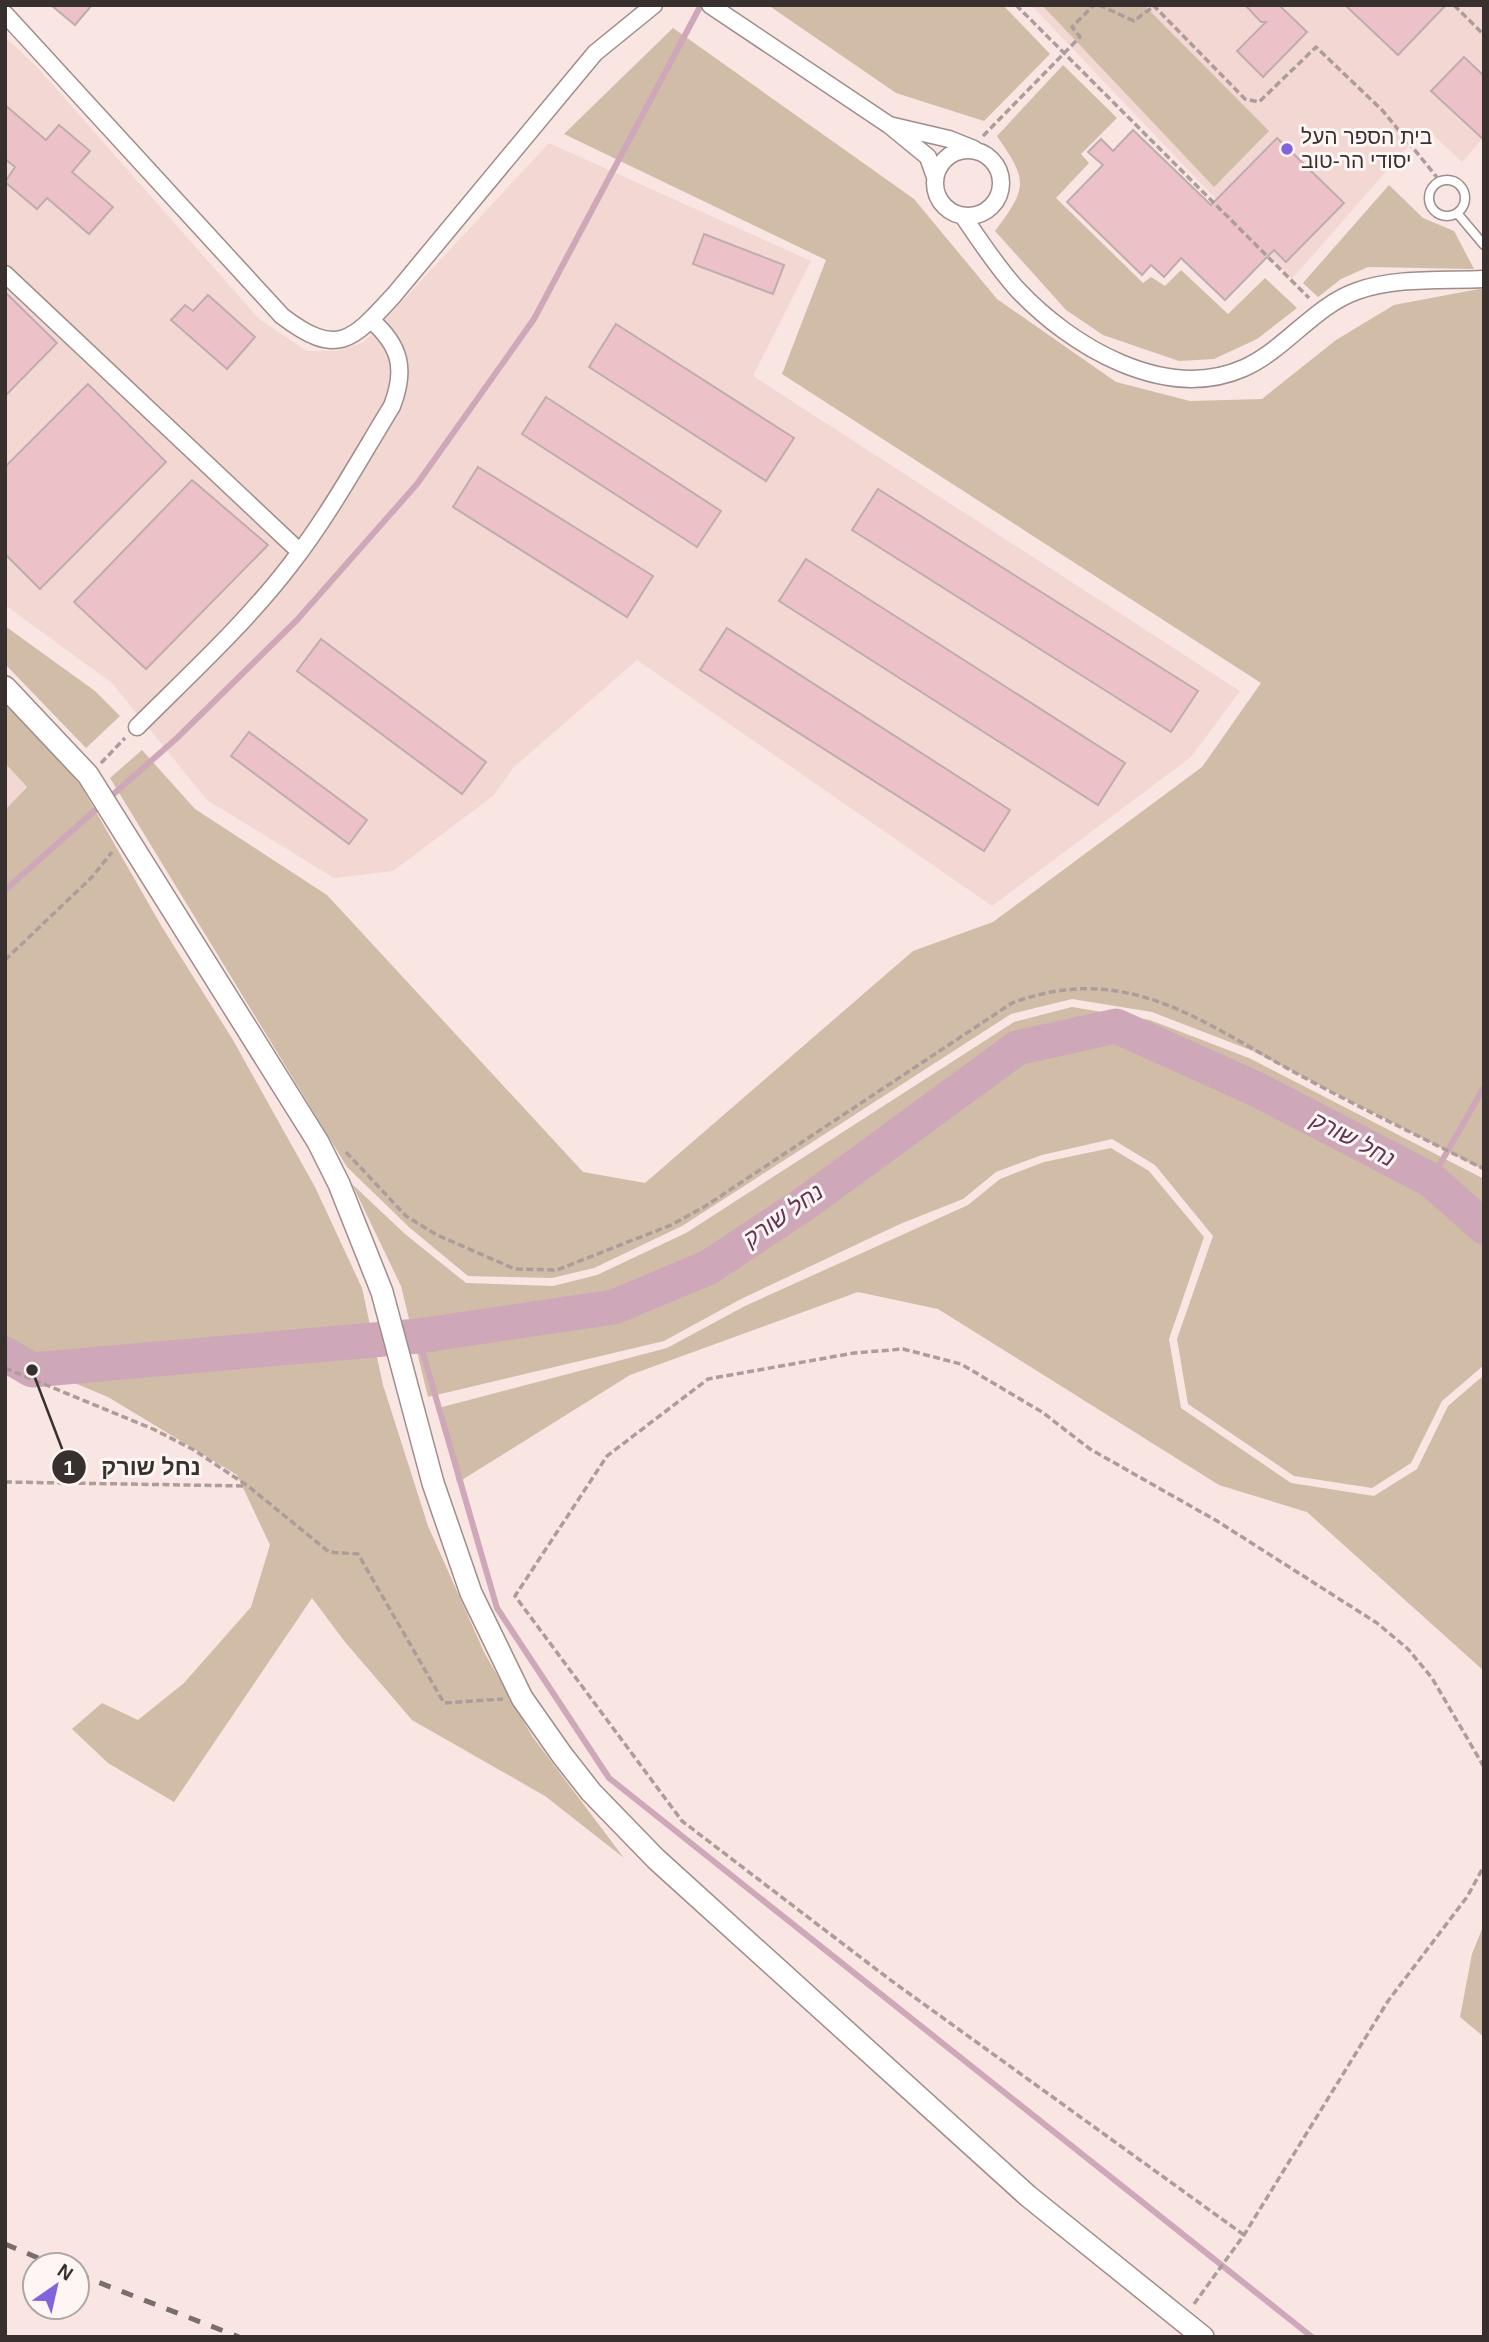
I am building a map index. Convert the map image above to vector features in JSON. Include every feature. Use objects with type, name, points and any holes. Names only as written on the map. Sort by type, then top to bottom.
[{"type":"main road","points":[[5,687],[88,775],[318,1142],[339,1184],[382,1292],[433,1483],[471,1593],[522,1698],[591,1792],[656,1859],[1028,2196],[1203,2337]]},
{"type":"street","points":[[5,14],[282,316],[319,340],[339,340],[362,329],[371,320],[595,53],[654,5]]},
{"type":"street","points":[[710,5],[889,125],[928,157],[935,177],[937,196],[943,206],[963,216],[1016,288],[1037,309],[1087,345],[1148,373],[1181,379],[1215,377],[1243,369],[1267,355],[1322,312],[1353,292],[1369,287],[1484,279]]},
{"type":"street","points":[[889,125],[927,133],[978,151],[994,162],[1001,176],[998,199],[981,214],[963,216]]},
{"type":"street","points":[[935,177],[941,163],[950,155],[963,150],[978,151]]},
{"type":"street","points":[[5,274],[300,552]]},
{"type":"street","points":[[137,727],[262,599],[300,552],[392,406],[401,384],[401,368],[384,331],[371,320]]},
{"type":"lane","points":[[1452,180],[1462,187],[1465,204],[1457,213],[1440,215],[1431,206],[1429,195],[1440,181],[1452,180]]},
{"type":"lane","points":[[1457,213],[1484,245]]},
{"type":"path","points":[[1016,5],[1322,312]]},
{"type":"path","points":[[978,151],[1080,37],[1072,27],[1096,5],[1134,21],[1154,6],[1245,99],[1259,102],[1316,47],[1383,111],[1440,181]]},
{"type":"path","points":[[1454,5],[1484,35]]},
{"type":"path","points":[[88,775],[137,727]]},
{"type":"path","points":[[5,960],[92,877],[126,835]]},
{"type":"path","points":[[318,1142],[350,1153],[406,1216],[437,1235],[515,1269],[557,1269],[671,1225],[704,1207],[1012,1003],[1038,993],[1073,988],[1144,997],[1201,1017],[1294,1072],[1484,1169]]},
{"type":"path","points":[[1244,2235],[889,1979],[682,1821],[515,1596],[607,1456],[708,1379],[854,1353],[903,1349],[961,1364],[1042,1412],[1090,1449],[1217,1521],[1377,1623],[1408,1649],[1432,1678],[1484,1767]]},
{"type":"path","points":[[5,1368],[153,1429],[194,1450],[248,1486],[330,1552],[358,1554],[444,1703],[522,1698]]},
{"type":"path","points":[[5,1482],[248,1486]]},
{"type":"path","points":[[1182,2320],[1244,2235],[1388,2001],[1467,1897],[1484,1866]]},
{"type":"shaded area","points":[[768,5],[1003,5],[1050,54],[984,121],[896,93]]},
{"type":"shaded area","name":"בית הספר העל יסודי הר-טוב","points":[[1031,5],[1484,5],[1484,137],[1462,162],[1425,127],[1292,279]]},
{"type":"shaded area","points":[[1042,5],[1144,5],[1269,131],[1214,187]]},
{"type":"shaded area","points":[[673,28],[914,199],[997,299],[1116,382],[1190,401],[1262,399],[1336,340],[1394,305],[1484,288],[1484,1170],[1253,1051],[1152,1012],[1072,999],[1011,1014],[682,1226],[594,1268],[552,1278],[468,1276],[410,1228],[347,1167],[110,778],[142,750],[195,809],[327,895],[583,1172],[645,1183],[913,951],[993,922],[1202,767],[1261,683],[782,374],[826,260],[564,134]]},
{"type":"shaded area","points":[[5,37],[37,67],[259,319],[307,351],[336,351],[364,342],[549,143],[811,261],[753,376],[1240,691],[1191,757],[992,906],[637,660],[514,767],[493,796],[393,871],[334,878],[207,800],[112,683],[5,605]]},
{"type":"shaded area","points":[[1063,65],[1117,118],[1081,154],[1089,163],[1056,198],[1143,283],[1151,277],[1165,286],[1181,270],[1228,314],[1265,278],[1297,308],[1257,339],[1214,359],[1179,361],[1103,335],[1066,310],[995,231],[1014,204],[1020,184],[1019,174],[997,136]]},
{"type":"shaded area","points":[[1389,185],[1423,218],[1454,231],[1474,269],[1368,267],[1341,279],[1318,297],[1303,283]]},
{"type":"shaded area","points":[[5,626],[95,691],[120,716],[86,748],[5,664]]},
{"type":"shaded area","points":[[5,697],[80,784],[162,927],[233,1040],[315,1187],[362,1288],[383,1385],[428,1526],[484,1652],[532,1736],[624,1858],[545,1796],[412,1720],[345,1642],[312,1598],[174,1802],[108,1763],[72,1729],[102,1703],[138,1720],[184,1683],[251,1607],[270,1545],[237,1475],[108,1397],[5,1354],[5,810],[27,787],[5,763]]},
{"type":"shaded area","points":[[5,763],[27,787],[5,810]]},
{"type":"shaded area","points":[[1072,1007],[1150,1020],[1249,1058],[1484,1179],[1484,1365],[1442,1401],[1411,1463],[1372,1488],[1294,1476],[1188,1404],[1177,1339],[1213,1236],[1155,1165],[1112,1139],[1042,1155],[996,1172],[963,1199],[900,1224],[741,1299],[664,1341],[428,1397],[401,1286],[352,1184],[405,1234],[466,1283],[553,1286],[597,1275],[686,1233],[1014,1022]]},
{"type":"shaded area","points":[[1111,1148],[1149,1171],[1204,1237],[1169,1339],[1181,1408],[1291,1483],[1374,1496],[1417,1469],[1448,1406],[1484,1375],[1484,1671],[1307,1512],[1219,1485],[938,1309],[858,1292],[630,1375],[457,1483],[442,1407],[667,1348],[745,1306],[968,1205],[1000,1179],[1044,1162]]},
{"type":"shaded area","points":[[1484,1924],[1484,2037],[1460,2017],[1472,1954]]},
{"type":"building","points":[[51,5],[92,5],[75,25]]},
{"type":"building","points":[[1245,5],[1279,5],[1307,32],[1263,77],[1237,51],[1266,22],[1261,22]]},
{"type":"building","points":[[1345,5],[1446,5],[1398,55]]},
{"type":"building","points":[[1464,57],[1484,76],[1484,140],[1431,91]]},
{"type":"building","points":[[5,105],[46,140],[59,125],[90,151],[72,172],[113,207],[89,234],[47,198],[37,209],[5,182],[15,167],[5,159]]},
{"type":"building","points":[[1133,130],[1211,205],[1277,138],[1344,203],[1286,262],[1274,250],[1225,300],[1181,258],[1164,277],[1151,265],[1142,275],[1067,202],[1103,165],[1088,152],[1101,139],[1113,151]]},
{"type":"building","points":[[704,234],[784,265],[773,294],[693,264]]},
{"type":"building","points":[[5,292],[57,343],[5,396]]},
{"type":"building","points":[[208,295],[255,337],[227,369],[171,320],[185,305],[193,311]]},
{"type":"building","points":[[616,324],[794,438],[766,481],[589,367]]},
{"type":"building","points":[[88,384],[166,462],[40,589],[5,554],[5,467]]},
{"type":"building","points":[[546,397],[721,511],[697,547],[522,434]]},
{"type":"building","points":[[478,467],[653,576],[627,617],[453,507]]},
{"type":"building","points":[[192,480],[268,545],[146,669],[74,602]]},
{"type":"building","points":[[878,489],[1198,691],[1171,732],[852,530]]},
{"type":"building","points":[[806,559],[1125,763],[1098,805],[779,601]]},
{"type":"building","points":[[727,628],[1010,810],[984,851],[700,670]]},
{"type":"building","points":[[321,639],[486,762],[462,794],[297,671]]},
{"type":"building","points":[[249,732],[367,820],[349,844],[231,756]]},
{"type":"waterway","points":[[5,890],[177,738],[297,620],[417,484],[534,319],[701,5]]},
{"type":"waterway","name":"נחל שורק","points":[[5,1354],[32,1370],[418,1336],[614,1307],[709,1267],[807,1202],[1017,1048],[1116,1026],[1256,1089],[1431,1180],[1484,1227]]},
{"type":"waterway","points":[[1431,1180],[1484,1087]]},
{"type":"waterway","points":[[418,1336],[497,1608],[609,1778],[1312,2337]]},
{"type":"railway","points":[[5,2244],[22,2251]]},
{"type":"railway","points":[[91,2279],[239,2337]]},
{"type":"place","name":"בית הספר העל יסודי הר-טוב","points":[[1287,149]]},
{"type":"place","name":"נחל שורק","points":[[32,1370]]}]
